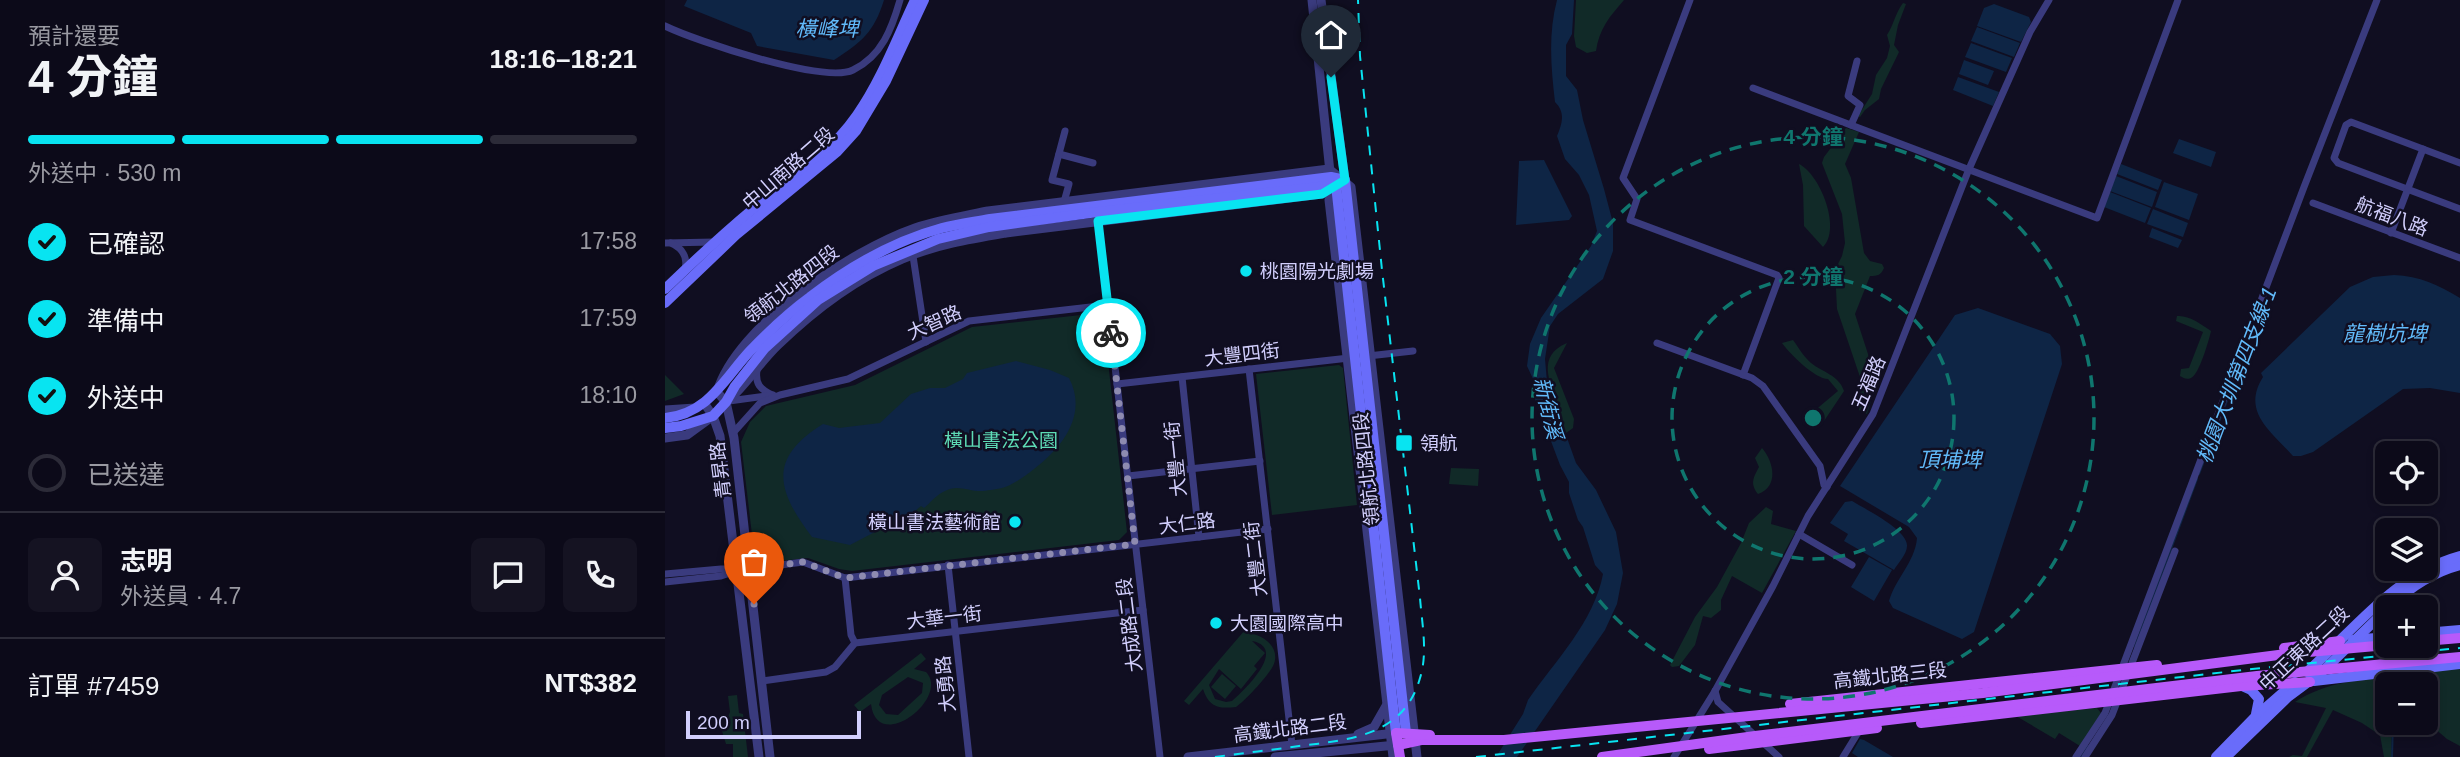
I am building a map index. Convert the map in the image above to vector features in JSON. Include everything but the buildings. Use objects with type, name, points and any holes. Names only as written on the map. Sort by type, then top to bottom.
[{"type":"main road","name":"中山南路二段","points":[[665,289],[715,242],[814,161],[852,121],[869,94],[915,0]]},
{"type":"main road","name":"中山南路二段","points":[[665,303],[729,242],[837,152],[856,131],[886,81],[924,0]]},
{"type":"main road","name":"領航北路四段","points":[[717,392],[752,349],[784,317],[849,269],[906,240],[942,228],[990,219],[1097,209],[1335,178],[1359,357],[1402,738],[1409,757]]},
{"type":"main road","name":"領航北路四段","points":[[713,416],[765,348],[797,318],[818,300],[873,266],[929,242],[966,232],[1097,209]]},
{"type":"main road","points":[[665,418],[680,416],[717,392]]},
{"type":"main road","points":[[665,428],[713,416]]},
{"type":"main road","name":"中正東路二段","points":[[2323,671],[2392,590],[2413,575],[2441,561],[2460,556]]},
{"type":"main road","name":"中正東路二段","points":[[2404,595],[2442,570],[2460,565]]},
{"type":"main road","name":"中正東路二段","points":[[2354,639],[2375,620]]},
{"type":"main road","points":[[2438,632],[2460,630]]},
{"type":"main road","name":"高鐵北路三段","points":[[1758,739],[1968,719],[2211,664],[2330,651],[2354,639],[2375,636]]},
{"type":"main road","points":[[2438,640],[2460,638]]},
{"type":"main road","name":"高鐵北路三段","points":[[1640,757],[2005,706],[2120,685],[2189,662],[2343,645],[2375,645]]},
{"type":"main road","name":"中正東路二段","points":[[2226,757],[2309,677],[2330,651]]},
{"type":"main road","name":"高鐵北路三段","points":[[1730,714],[1997,682],[2241,686],[2294,683],[2323,671],[2460,657]]},
{"type":"main road","points":[[2189,662],[2211,664]]},
{"type":"main road","name":"高鐵北路三段","points":[[1402,738],[1506,737],[1955,695],[2309,677],[2460,664]]},
{"type":"main road","points":[[1955,695],[1997,682]]},
{"type":"main road","name":"中正東路二段","points":[[2216,757],[2255,717],[2294,683]]},
{"type":"main road","points":[[2241,686],[2251,690],[2259,699],[2255,717]]},
{"type":"main road","points":[[1968,719],[2005,706]]},
{"type":"main road","name":"領航北路四段","points":[[1399,757],[1402,738]]},
{"type":"main road","name":"高鐵北路三段","points":[[1602,757],[1677,751]]},
{"type":"street","points":[[665,26],[706,42],[780,64],[828,74],[852,71],[873,56],[887,38],[900,0]]},
{"type":"street","points":[[1312,0],[1335,178]]},
{"type":"street","points":[[1321,0],[1335,178],[1325,197]]},
{"type":"street","points":[[1690,0],[1623,178],[1637,199],[1630,220],[1779,278],[1743,375]]},
{"type":"street","name":"五福路","points":[[1677,751],[1716,691],[1799,534],[1873,415],[1969,169],[2030,32],[2049,0]]},
{"type":"street","points":[[1753,88],[2097,218],[2178,0]]},
{"type":"street","points":[[2085,757],[2112,715],[2120,685],[2377,0]]},
{"type":"street","points":[[1851,125],[1860,105],[1848,96],[1857,61]]},
{"type":"street","points":[[2460,163],[2351,122],[2346,125],[2335,155],[2338,163],[2460,209]]},
{"type":"street","points":[[1065,131],[1052,180],[1069,184],[1065,202]]},
{"type":"street","points":[[2392,233],[2423,149]]},
{"type":"street","points":[[1059,154],[1093,163]]},
{"type":"street","name":"領航北路四段","points":[[726,402],[742,389],[758,367],[808,316],[840,293],[902,259],[954,242],[1097,209],[1335,178]]},
{"type":"street","name":"領航北路四段","points":[[717,392],[722,374],[745,344],[769,320],[841,264],[914,229],[988,211],[1065,202],[1097,209],[1325,197],[1359,357],[1402,738],[1393,757]]},
{"type":"street","name":"航福八路","points":[[2313,203],[2458,258]]},
{"type":"street","name":"大成路二段","points":[[1097,209],[1160,757]]},
{"type":"street","points":[[668,243],[729,242]]},
{"type":"street","points":[[668,243],[679,246],[683,252],[685,270]]},
{"type":"street","points":[[2458,258],[2460,248]]},
{"type":"street","points":[[913,256],[926,342]]},
{"type":"street","name":"大智路","points":[[726,402],[777,395],[848,379],[969,321],[1108,305]]},
{"type":"street","points":[[1657,343],[1743,375],[1763,386],[1820,466],[1824,485],[1827,487]]},
{"type":"street","name":"大豐四街","points":[[1117,384],[1413,351]]},
{"type":"street","name":"領航北路四段","points":[[1359,357],[1386,704],[1402,738],[1417,757]]},
{"type":"street","points":[[758,367],[756,379],[759,386],[777,395]]},
{"type":"street","name":"大豐二街","points":[[1249,369],[1292,745]]},
{"type":"street","name":"大豐一街","points":[[1182,377],[1199,537]]},
{"type":"street","name":"青昇路","points":[[717,392],[726,402],[733,433],[770,757]]},
{"type":"street","name":"大智路","points":[[733,433],[758,404],[777,395]]},
{"type":"street","points":[[665,410],[699,406]]},
{"type":"street","name":"青昇路","points":[[699,406],[713,416],[720,436],[759,757]]},
{"type":"street","points":[[665,438],[687,435],[713,416]]},
{"type":"street","points":[[1128,476],[1260,461]]},
{"type":"street","name":"大仁路","points":[[737,570],[803,562],[845,578],[1268,529]]},
{"type":"street","points":[[1799,534],[1852,565]]},
{"type":"street","points":[[2076,757],[2120,685],[2175,551]]},
{"type":"street","name":"大勇路","points":[[949,565],[969,757]]},
{"type":"street","points":[[665,574],[737,570]]},
{"type":"street","points":[[665,582],[722,576],[737,570]]},
{"type":"street","points":[[762,681],[826,672],[835,667],[855,643],[851,635],[845,578]]},
{"type":"street","name":"大華一街","points":[[855,643],[1143,610]]},
{"type":"street","points":[[1716,691],[1718,702],[1779,757]]},
{"type":"street","points":[[1349,738],[1374,727],[1386,704]]},
{"type":"street","points":[[1843,757],[1859,731]]},
{"type":"street","name":"高鐵北路二段","points":[[1188,757],[1349,738],[1402,738]]},
{"type":"street","name":"高鐵北路二段","points":[[1275,757],[1402,738]]},
{"type":"green space","points":[[1576,0],[1624,0],[1602,29],[1596,51],[1587,53],[1576,47]]},
{"type":"green space","points":[[1903,3],[1906,4],[1894,45],[1899,52],[1879,99],[1860,117],[1858,116],[1872,94],[1876,75],[1887,58],[1890,46],[1887,35]]},
{"type":"green space","points":[[1846,128],[1859,132],[1845,164],[1851,178],[1864,253],[1870,261],[1882,264],[1884,268],[1879,275],[1870,276],[1855,314],[1868,354],[1871,401],[1867,414],[1859,410],[1860,377],[1837,309],[1835,270],[1845,243],[1842,214],[1822,163]]},
{"type":"green space","points":[[1799,164],[1814,179],[1826,202],[1830,228],[1823,247],[1804,226],[1803,185]]},
{"type":"green space","name":"橫山書法公園","points":[[1099,313],[1103,316],[1127,532],[1119,540],[852,571],[808,558],[760,563],[755,560],[741,442],[750,422],[766,406],[855,385],[972,327]]},
{"type":"green space","points":[[2177,316],[2190,318],[2211,331],[2200,364],[2189,379],[2180,376],[2181,369],[2189,368],[2203,332],[2176,321]]},
{"type":"green space","points":[[1793,340],[1808,360],[1834,377],[1844,391],[1822,424],[1813,412],[1838,391],[1828,379],[1816,375],[1803,365],[1782,343]]},
{"type":"green space","points":[[1567,343],[1554,368],[1574,419],[1573,428],[1566,433],[1549,379],[1548,362],[1557,348]]},
{"type":"green space","points":[[1339,365],[1343,368],[1357,505],[1272,515],[1256,374]]},
{"type":"green space","points":[[665,375],[684,394],[665,401]]},
{"type":"green space","points":[[1762,448],[1772,467],[1772,480],[1765,491],[1758,494],[1753,484],[1759,467],[1755,458]]},
{"type":"green space","points":[[1451,468],[1479,469],[1478,486],[1449,484]]},
{"type":"green space","points":[[1766,507],[1773,511],[1771,524],[1796,531],[1762,593],[1732,576],[1721,600],[1721,610],[1711,618],[1703,616],[1695,645],[1679,666],[1672,667],[1670,665],[1695,617],[1717,587],[1749,523]]},
{"type":"green space","points":[[1251,623],[1257,628],[1252,634],[1267,641],[1274,649],[1273,666],[1256,688],[1236,707],[1215,706],[1208,700],[1203,689],[1189,705],[1184,701]],"holes":[[[1252,641],[1262,645],[1266,652],[1265,660],[1254,679],[1232,701],[1215,699],[1209,685],[1219,669],[1241,689],[1257,669],[1254,666],[1265,653]]]},
{"type":"green space","points":[[921,653],[926,659],[914,669],[926,672],[931,683],[929,695],[910,717],[898,723],[886,724],[876,718],[871,704],[860,712],[854,705]],"holes":[[[908,677],[923,683],[922,693],[898,715],[886,714],[879,705],[882,695]]]},
{"type":"green space","points":[[2460,668],[2460,746],[2438,731],[2438,672],[2426,672]]},
{"type":"green space","points":[[1222,674],[1236,686],[1225,699],[1211,687]]},
{"type":"green space","points":[[2375,678],[2375,732],[2333,710],[2307,757],[2289,757],[2302,756],[2326,708],[2295,702],[2319,690]]},
{"type":"green space","points":[[737,695],[739,713],[743,714],[748,757],[733,757],[733,744],[726,744],[722,731],[730,712],[728,696]]},
{"type":"green space","points":[[2097,708],[2101,713],[2080,746],[2059,733],[2055,739],[2016,716]]},
{"type":"green space","points":[[2380,735],[2392,735],[2391,757],[2384,757]]},
{"type":"water","name":"橫峰埤","points":[[687,0],[884,0],[866,35],[834,60],[757,46],[751,33],[684,6]]},
{"type":"water","name":"新街溪","points":[[1557,0],[1574,0],[1572,34],[1566,45],[1566,76],[1577,90],[1583,120],[1604,189],[1613,223],[1613,251],[1603,279],[1558,314],[1550,326],[1545,359],[1547,382],[1576,463],[1596,490],[1616,532],[1623,573],[1617,604],[1605,630],[1517,757],[1496,757],[1523,714],[1528,700],[1582,625],[1598,592],[1603,574],[1595,565],[1583,527],[1578,520],[1569,493],[1569,482],[1535,399],[1534,381],[1527,366],[1530,344],[1541,318],[1591,246],[1597,231],[1589,195],[1579,175],[1565,159],[1557,136],[1562,114],[1555,102],[1551,51]]},
{"type":"water","points":[[1994,4],[2029,17],[2031,22],[2021,42],[1977,26],[1984,8]]},
{"type":"water","points":[[1977,27],[2020,43],[2014,57],[1971,41]]},
{"type":"water","points":[[1971,43],[2012,58],[2006,72],[1965,57]]},
{"type":"water","points":[[1964,60],[1994,71],[1988,85],[1959,74]]},
{"type":"water","points":[[1958,77],[1999,92],[1993,106],[1953,90]]},
{"type":"water","points":[[2179,139],[2216,152],[2211,167],[2173,153]]},
{"type":"water","points":[[1544,160],[1572,216],[1569,220],[1516,225],[1519,161]]},
{"type":"water","points":[[2121,164],[2162,180],[2158,190],[2117,174]]},
{"type":"water","points":[[2116,176],[2157,192],[2152,207],[2110,191]]},
{"type":"water","points":[[2164,182],[2198,194],[2189,220],[2155,207]]},
{"type":"water","points":[[2110,192],[2151,208],[2145,223],[2104,207]]},
{"type":"water","points":[[2153,209],[2188,223],[2183,237],[2147,224]]},
{"type":"water","points":[[2152,228],[2182,240],[2178,248],[2149,237]]},
{"type":"water","name":"龍樹坑埤","points":[[2394,275],[2429,282],[2460,298],[2460,393],[2430,388],[2403,389],[2313,452],[2293,456],[2268,429],[2257,411],[2255,401],[2263,377],[2261,373],[2350,287],[2373,277]]},
{"type":"water","name":"頂埔埤","points":[[1978,308],[2050,334],[2060,346],[2062,364],[1974,632],[1962,639],[1893,608],[1889,601],[1913,555],[1917,538],[1909,527],[1840,486],[1955,315]]},
{"type":"water","points":[[1016,361],[1069,378],[1074,391],[1076,404],[1069,429],[1045,460],[1019,480],[1002,488],[981,491],[949,489],[924,508],[921,506],[850,545],[812,537],[791,505],[783,477],[792,450],[805,437],[823,424],[839,428],[880,423],[911,394],[930,388],[945,388],[963,379],[967,373]]},
{"type":"water","points":[[1852,501],[1885,520],[1901,533],[1907,546],[1906,552],[1894,570],[1844,541],[1848,534],[1830,523],[1845,502]]},
{"type":"water","points":[[1869,557],[1892,570],[1874,601],[1851,587]]},
{"type":"water","points":[[1860,739],[1893,757],[1858,757],[1852,753]]},
{"type":"waterway","name":"桃園大圳第四支線-1","points":[[2199,474],[2230,393]]},
{"type":"waterway","name":"桃園大圳第四支線-1","points":[[2135,646],[2197,479]]},
{"type":"waterway","points":[[2392,757],[2393,735]]},
{"type":"waterway","name":"桃園大圳第四支線-1","points":[[2081,757],[2088,746]]},
{"type":"railway","points":[[1215,757],[1337,741],[1372,732],[1401,712],[1412,697],[1422,668],[1423,628],[1382,270],[1360,56],[1358,0]]},
{"type":"railway","points":[[1476,757],[2460,648]]},
{"type":"way so far","points":[[754,604],[750,569],[803,562],[845,578],[1135,544],[1111,333]]},
{"type":"place","name":"桃園陽光劇場","points":[[1246,271]]},
{"type":"place","name":"領航","points":[[1404,443]]},
{"type":"place","name":"橫山書法藝術館","points":[[1015,522]]},
{"type":"place","name":"大園國際高中","points":[[1216,623]]},
{"type":"route","points":[[1111,333],[1098,221],[1322,194],[1345,180],[1331,77]]}]
